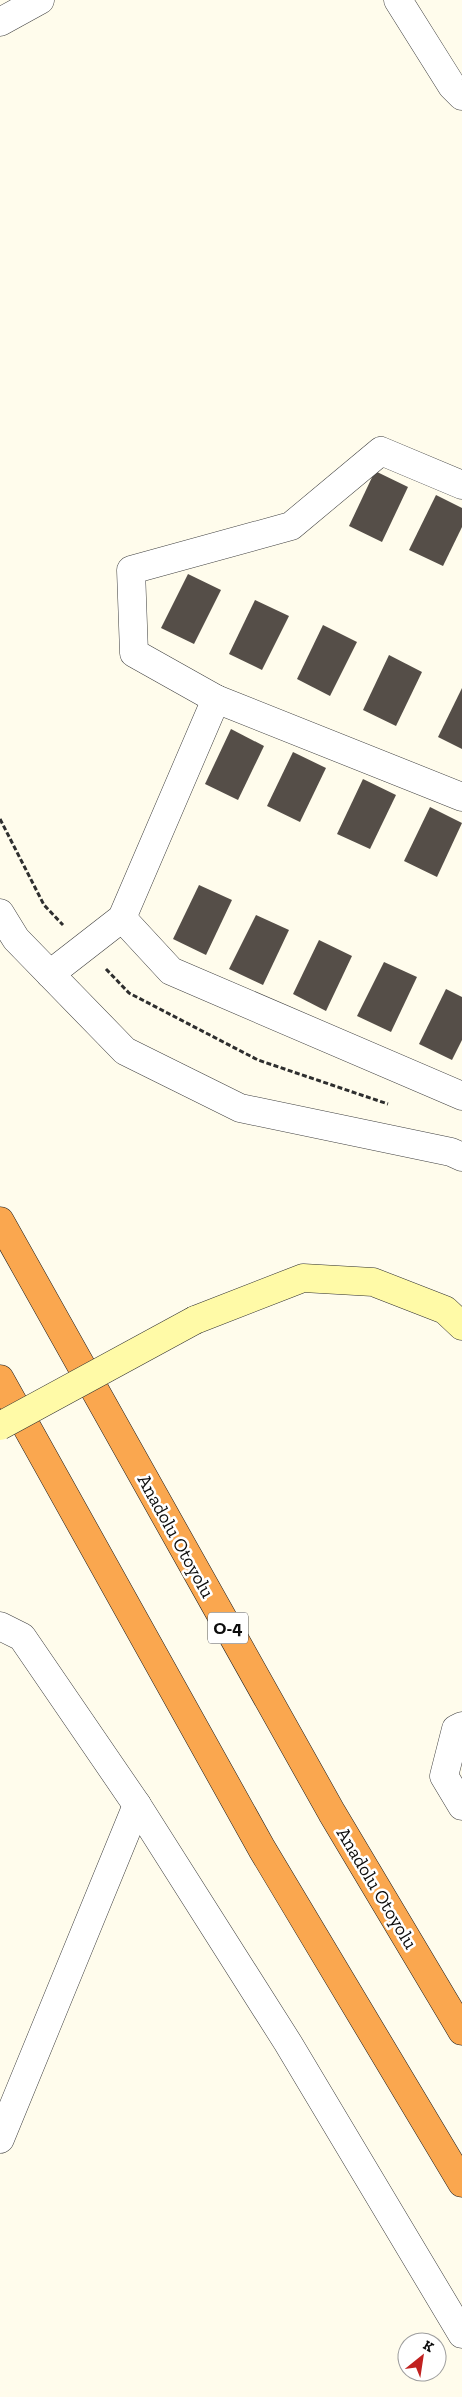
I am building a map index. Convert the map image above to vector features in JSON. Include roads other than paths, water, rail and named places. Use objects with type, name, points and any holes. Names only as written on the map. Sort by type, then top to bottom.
[{"type":"highway","name":"Anadolu Otoyolu","points":[[0,1221],[332,1813],[462,2031]]},
{"type":"highway","points":[[0,1379],[262,1849],[462,2184]]},
{"type":"street","points":[[0,22],[40,0]]},
{"type":"street","points":[[398,0],[452,86],[462,96]]},
{"type":"street","points":[[462,486],[381,452],[291,526],[130,570],[134,653],[216,699],[462,797]]},
{"type":"street","points":[[50,974],[122,918],[216,699]]},
{"type":"street","points":[[0,913],[16,939],[125,1051],[240,1108],[378,1135],[451,1152],[462,1157]]},
{"type":"street","points":[[122,918],[172,972],[462,1096]]},
{"type":"street","points":[[0,1426],[194,1320],[303,1278],[373,1282],[445,1310],[462,1326]]},
{"type":"street","points":[[0,1626],[22,1637],[137,1805],[288,2043],[462,2334]]},
{"type":"street","points":[[462,1726],[456,1729],[444,1776],[462,1806]]},
{"type":"street","points":[[0,2139],[137,1805]]}]
